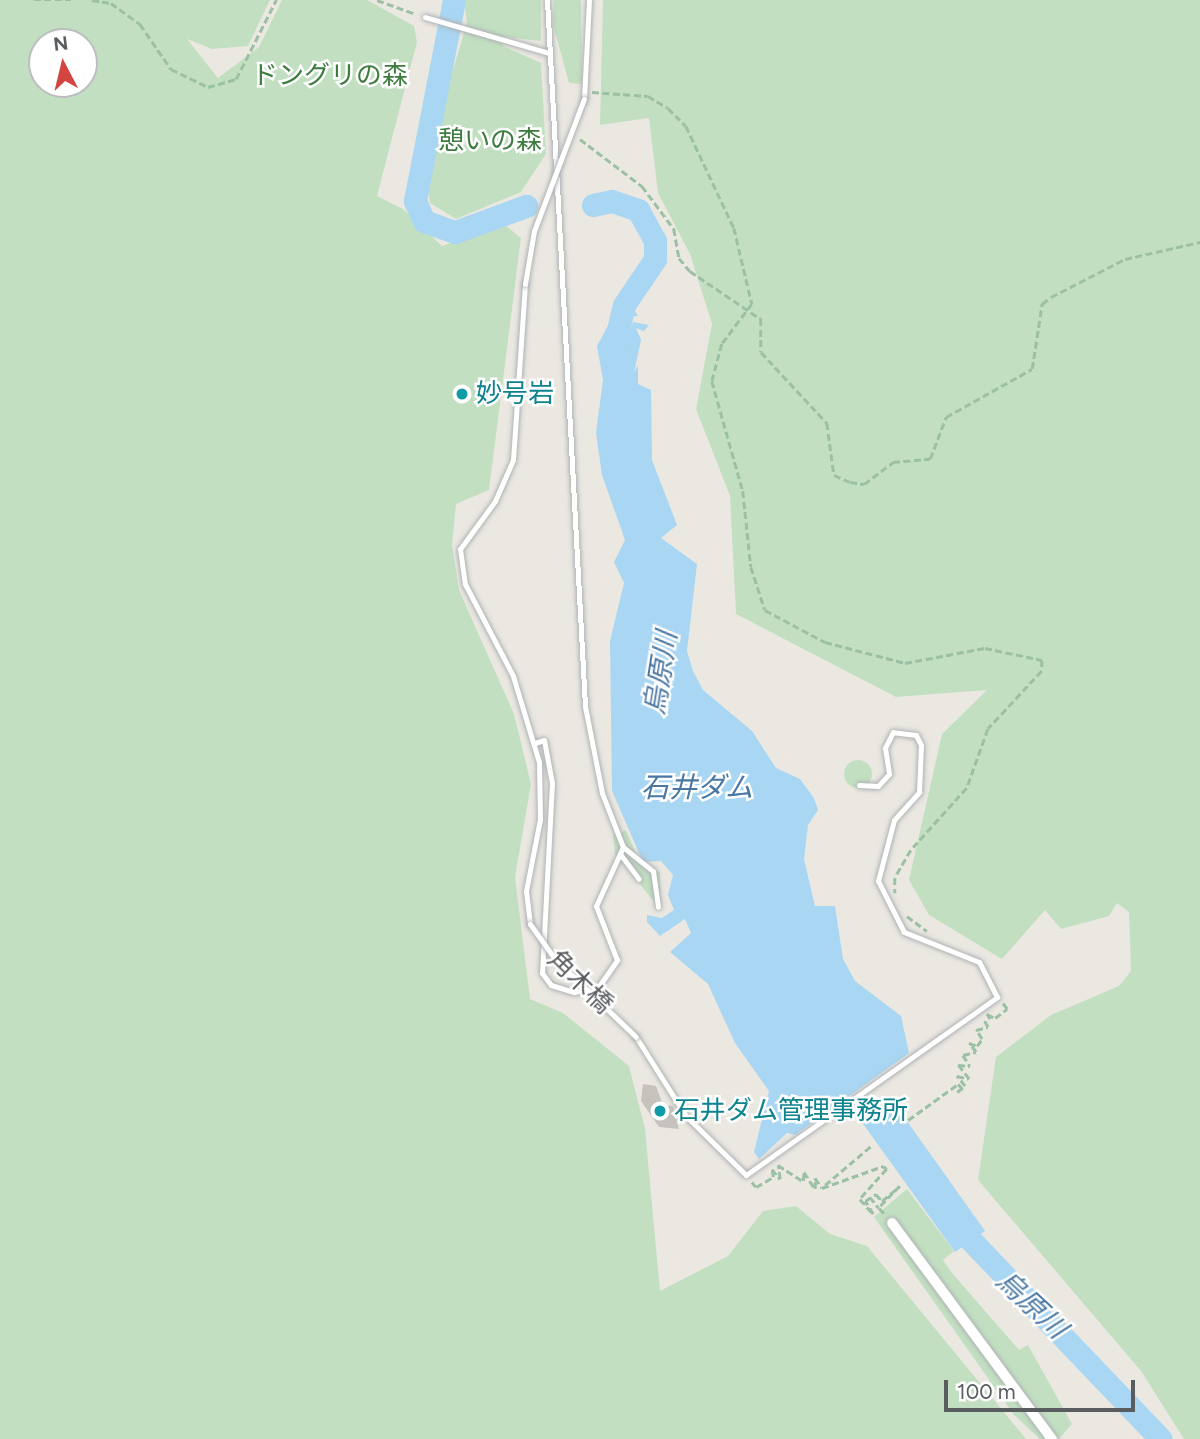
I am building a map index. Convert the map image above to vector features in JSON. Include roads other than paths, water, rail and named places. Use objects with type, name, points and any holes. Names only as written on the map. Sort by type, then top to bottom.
[{"type":"street","points":[[892,1223],[1052,1439]]},
{"type":"lane","points":[[547,0],[585,706],[601,793],[623,847],[653,871],[658,907]]},
{"type":"lane","points":[[589,0],[586,91],[534,230],[525,285],[515,439],[507,477],[465,535],[460,557],[465,584],[513,676],[535,743],[544,740],[552,783],[546,860],[549,894],[540,958],[551,985],[575,992],[599,986],[614,967],[617,949],[599,917],[597,895],[623,847]]},
{"type":"lane","points":[[425,17],[509,44],[549,53]]},
{"type":"lane","name":"角木橋","points":[[535,743],[542,785],[527,906],[530,924],[541,944],[636,1037],[686,1116],[746,1175],[997,997],[979,962],[946,946],[904,932],[876,874],[894,820],[919,792],[921,746],[916,735],[893,732],[885,748],[889,774],[878,786],[859,785]]},
{"type":"lane","points":[[620,854],[639,879]]},
{"type":"water","name":"石井ダム","points":[[619,305],[625,311],[631,305],[638,316],[627,317],[626,325],[619,316],[602,346],[620,328],[622,349],[609,355],[619,364],[633,322],[649,325],[644,331],[636,328],[641,340],[634,373],[638,365],[638,384],[651,390],[652,460],[677,525],[661,538],[697,564],[687,651],[693,671],[703,690],[752,731],[776,768],[800,779],[814,798],[818,810],[808,825],[804,859],[815,906],[835,906],[843,959],[855,981],[901,1016],[909,1053],[795,1135],[787,1133],[759,1159],[754,1152],[769,1091],[735,1043],[708,984],[670,952],[691,933],[685,919],[660,936],[647,922],[647,915],[662,918],[674,910],[668,895],[673,875],[661,861],[643,862],[612,791],[610,641],[624,583],[614,562],[625,540],[602,475],[596,433],[603,380],[597,346]]},
{"type":"water","points":[[892,1100],[985,1231],[955,1252],[861,1121]]},
{"type":"waterway","name":"烏原川","points":[[454,0],[415,201],[424,221],[455,232],[526,206]]},
{"type":"waterway","name":"烏原川","points":[[593,205],[612,201],[638,210],[655,241],[655,259],[624,305],[614,347],[618,388]]},
{"type":"waterway","name":"烏原川","points":[[961,1230],[1161,1439]]},
{"type":"place","name":"妙号岩","points":[[462,394]]},
{"type":"place","name":"石井ダム管理事務所","points":[[660,1111]]},
{"type":"park label","name":"ドングリの森","points":[[330,76]]},
{"type":"park label","name":"憩いの森","points":[[490,141]]}]
